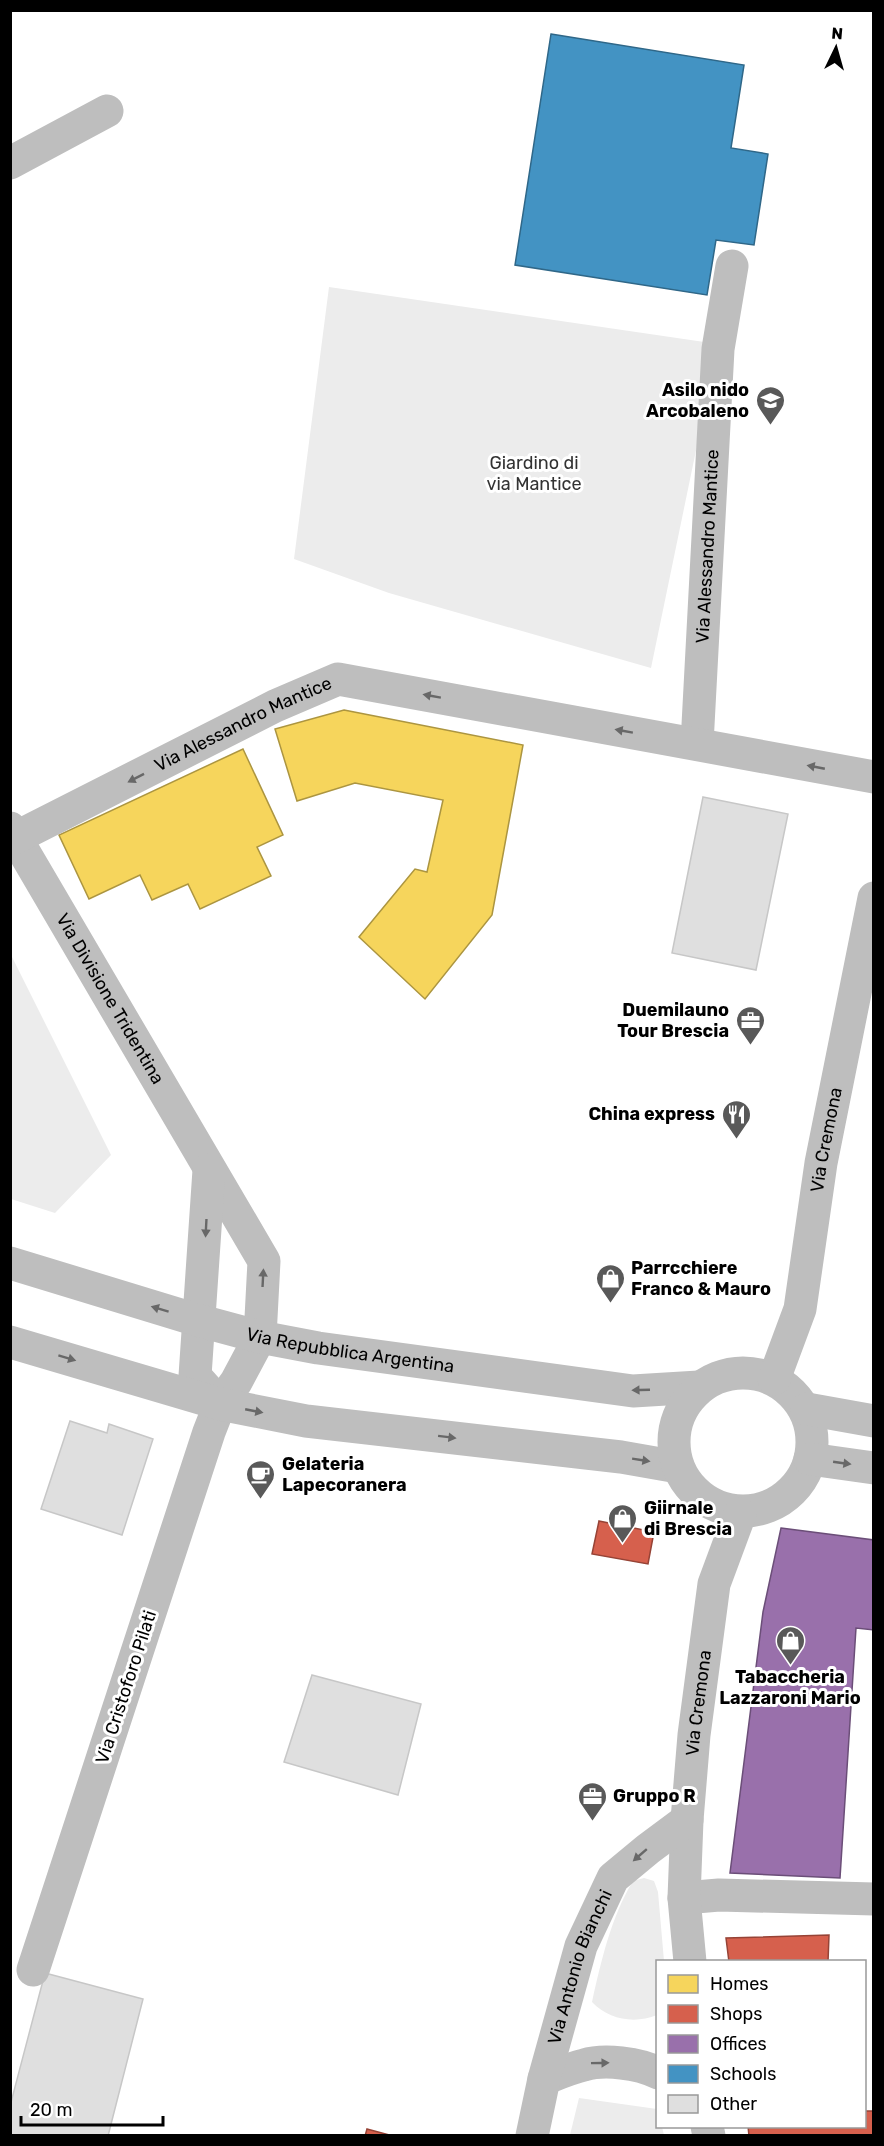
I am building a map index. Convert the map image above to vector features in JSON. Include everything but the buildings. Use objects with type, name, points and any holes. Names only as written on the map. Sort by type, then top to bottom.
[{"type":"street","points":[[10,164],[107,111]]},
{"type":"street","name":"Via Alessandro Mantice","points":[[697,744],[718,349],[732,266]]},
{"type":"street","name":"Via Alessandro Mantice","points":[[13,833],[275,706],[338,679],[873,777]]},
{"type":"street","name":"Via Divisione Tridentina","points":[[13,833],[264,1261],[260,1337],[236,1382],[220,1404]]},
{"type":"street","name":"Via Cremona","points":[[774,1380],[800,1309],[821,1162],[873,898]]},
{"type":"street","points":[[209,1170],[197,1320],[195,1376],[220,1404]]},
{"type":"street","name":"Via Repubblica Argentina","points":[[10,1263],[197,1320],[260,1337],[318,1348],[633,1391],[699,1387]]},
{"type":"street","points":[[10,1342],[220,1404],[306,1421],[621,1457],[678,1467]]},
{"type":"street","name":"Via Repubblica Argentina","points":[[740,1514],[717,1506],[693,1491],[678,1467],[673,1438],[681,1409],[699,1387],[724,1374],[753,1372],[791,1390],[807,1408]]},
{"type":"street","name":"Via Cristoforo Pilati","points":[[33,1970],[208,1432],[220,1404]]},
{"type":"street","points":[[740,1514],[777,1503],[791,1492],[803,1476],[813,1448],[812,1424],[807,1408],[873,1421]]},
{"type":"street","points":[[810,1459],[873,1468]]},
{"type":"street","name":"Via Cremona","points":[[690,1960],[684,1898],[687,1820],[694,1736],[714,1584],[740,1514]]},
{"type":"street","name":"Via Antonio Bianchi","points":[[532,2136],[544,2079],[581,1946],[614,1878],[687,1820]]},
{"type":"street","points":[[684,1898],[720,1895],[873,1899]]},
{"type":"street","name":"Via Antonio Bianchi","points":[[544,2079],[587,2064],[625,2063],[649,2068],[656,2072]]},
{"type":"green space","name":"Giardino di via Mantice","points":[[329,287],[718,344],[651,668],[389,593],[294,559]]},
{"type":"green space","points":[[11,955],[111,1155],[55,1213],[11,1199]]},
{"type":"green space","points":[[644,1878],[654,1881],[658,1892],[664,1960],[656,1960],[656,2015],[631,2020],[606,2013],[592,2002],[613,1925],[633,1881]]},
{"type":"green space","points":[[579,2098],[656,2109],[656,2128],[662,2128],[664,2135],[570,2135]]},
{"type":"place","name":"Asilo nido Arcobaleno","points":[[770,426]]},
{"type":"place","name":"Duemilauno Tour Brescia","points":[[750,1046]]},
{"type":"place","name":"China express","points":[[736,1140]]},
{"type":"place","name":"Parrcchiere Franco & Mauro","points":[[610,1304]]},
{"type":"place","name":"Gelateria Lapecoranera","points":[[261,1500]]},
{"type":"place","name":"Giirnale di Brescia","points":[[623,1544]]},
{"type":"place","name":"Tabaccheria Lazzaroni Mario","points":[[790,1666]]},
{"type":"place","name":"Gruppo R","points":[[592,1822]]}]
